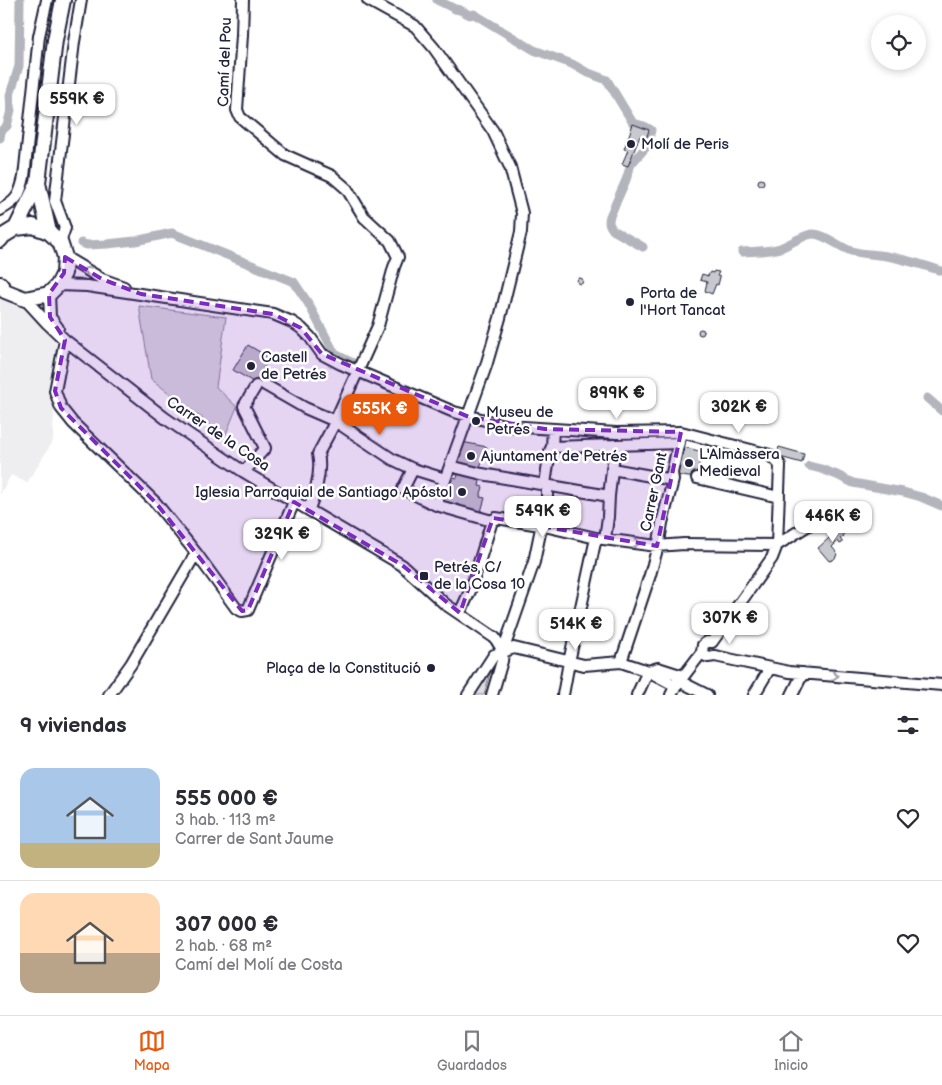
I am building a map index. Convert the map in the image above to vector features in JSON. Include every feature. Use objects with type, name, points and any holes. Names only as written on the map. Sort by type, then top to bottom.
[{"type":"main road","points":[[16,228],[38,183],[55,40],[63,0]]},
{"type":"main road","points":[[38,183],[49,232]]},
{"type":"main road","points":[[0,284],[4,291],[25,299],[53,290],[64,273],[66,257],[60,242],[49,232],[33,226],[16,228],[1,236]]},
{"type":"street","points":[[0,210],[11,204],[20,192],[22,184],[39,36],[46,0]]},
{"type":"street","points":[[60,242],[65,228],[56,201],[74,42],[81,0]]},
{"type":"street","name":"Camí del Pou","points":[[243,0],[236,110],[240,117],[285,155],[332,176],[347,189],[364,217],[390,241],[398,257],[378,326],[358,372]]},
{"type":"street","points":[[368,0],[414,26],[434,48],[494,131],[510,167],[522,213],[521,232],[486,366],[436,505]]},
{"type":"street","points":[[66,257],[102,279],[141,294]]},
{"type":"street","points":[[53,290],[87,286],[273,314],[301,328],[322,354],[358,372],[468,417],[508,426],[616,433],[681,432],[770,455],[780,465],[777,545],[772,558],[712,642],[705,643],[702,647],[702,652],[677,684]]},
{"type":"street","name":"Carrer de la Cosa","points":[[53,290],[50,317],[66,340]]},
{"type":"street","name":"Carrer de la Cosa","points":[[25,299],[47,324],[164,418],[244,472],[402,565],[445,604],[495,638],[503,651]]},
{"type":"street","points":[[66,340],[55,391],[61,408],[73,423],[156,503],[196,553],[236,608],[242,611],[248,610],[294,502]]},
{"type":"street","points":[[308,510],[315,494],[320,461],[318,454],[358,372]]},
{"type":"street","points":[[244,472],[265,448],[244,406],[260,385],[335,422],[392,459],[413,469],[445,479]]},
{"type":"street","points":[[492,695],[502,662],[503,651],[534,562],[546,499],[547,488],[545,484],[554,429]]},
{"type":"street","name":"Carrer Gant","points":[[621,662],[659,542],[673,480],[672,473],[681,432]]},
{"type":"street","points":[[552,447],[679,443]]},
{"type":"street","points":[[563,695],[569,662],[600,538],[608,517],[615,445]]},
{"type":"street","points":[[450,466],[482,474],[609,496]]},
{"type":"street","points":[[413,469],[403,489],[436,505],[492,521]]},
{"type":"street","points":[[612,469],[673,480]]},
{"type":"street","points":[[697,478],[779,497]]},
{"type":"street","points":[[460,613],[470,591],[492,521],[496,518],[542,525],[600,538],[657,546],[684,544],[777,545],[818,519]]},
{"type":"street","points":[[109,695],[131,664],[196,553]]},
{"type":"street","points":[[712,642],[718,648],[715,656]]},
{"type":"street","points":[[468,695],[494,655],[514,648],[584,665],[621,662],[707,695]]},
{"type":"street","points":[[702,652],[708,658],[715,656],[789,672],[942,686]]},
{"type":"street","points":[[754,695],[770,668]]},
{"type":"street","points":[[636,695],[648,671]]},
{"type":"street","points":[[792,695],[803,673]]},
{"type":"street","points":[[481,674],[491,677],[496,682]]},
{"type":"highlighted area","points":[[65,257],[102,279],[141,294],[273,314],[301,328],[322,354],[469,417],[545,429],[681,432],[657,546],[493,518],[460,613],[402,565],[294,502],[248,610],[242,611],[156,503],[61,408],[55,391],[65,340],[50,317],[49,294],[64,273]]},
{"type":"shaded area","points":[[0,296],[12,304],[31,310],[56,342],[53,441],[27,483],[11,475],[0,495]]},
{"type":"shaded area","points":[[139,306],[226,317],[216,387],[237,407],[225,436],[151,379]]},
{"type":"shaded area","points":[[493,662],[484,695],[473,695]]},
{"type":"building","name":"Molí de Peris","points":[[633,124],[649,130],[646,139],[640,136],[628,166],[622,164],[628,150],[624,149]]},
{"type":"building","points":[[761,179],[764,182],[761,185],[758,182]]},
{"type":"building","points":[[714,271],[719,272],[717,276],[720,277],[718,285],[716,284],[712,294],[705,291],[707,282],[700,280],[702,274],[708,276],[710,272],[713,273]]},
{"type":"building","points":[[580,278],[583,281],[580,284],[577,281]]},
{"type":"building","points":[[701,329],[704,332],[701,335],[698,332]]},
{"type":"building","name":"Castell de Petrés","points":[[248,345],[270,358],[255,383],[233,370]]},
{"type":"building","name":"Ajuntament de Petrés","points":[[462,442],[487,447],[479,471],[455,465]]},
{"type":"building","name":"L'Almàssera Medieval","points":[[683,447],[703,452],[695,478],[675,475]]},
{"type":"building","points":[[779,447],[804,454],[802,463],[776,456]]},
{"type":"building","name":"Iglesia Parroquial de Santiago Apóstol","points":[[459,471],[481,476],[479,486],[483,487],[480,497],[485,498],[480,515],[440,503],[448,476],[457,478]]},
{"type":"building","points":[[840,522],[846,528],[844,536],[840,539],[842,543],[840,544],[838,541],[832,547],[837,553],[833,560],[829,561],[818,548],[838,530],[833,524]]},
{"type":"waterway","points":[[0,138],[1,131],[7,126],[11,110],[10,95],[19,66],[20,0]]},
{"type":"waterway","points":[[437,0],[470,15],[474,14],[534,50],[607,80],[633,123],[651,130],[648,145],[631,164],[609,220],[613,230],[643,247]]},
{"type":"waterway","points":[[81,243],[87,245],[135,241],[172,233],[294,282],[308,303],[335,354],[355,364]]},
{"type":"waterway","points":[[742,252],[775,249],[804,236],[817,234],[851,251],[914,262],[942,271]]},
{"type":"waterway","points":[[927,398],[942,411]]},
{"type":"waterway","points":[[809,466],[837,475],[853,483],[903,492],[942,506]]},
{"type":"place","name":"Molí de Peris","points":[[631,144]]},
{"type":"place","name":"Porta de l'Hort Tancat","points":[[630,302]]},
{"type":"place","name":"Castell de Petrés","points":[[251,366]]},
{"type":"place","name":"Museu de Petrés","points":[[476,421]]},
{"type":"place","name":"Ajuntament de Petrés","points":[[471,456]]},
{"type":"place","name":"L'Almàssera Medieval","points":[[689,463]]},
{"type":"place","name":"Iglesia Parroquial de Santiago Apóstol","points":[[462,492]]},
{"type":"place","name":"Petrés, C/ de la Cosa 10","points":[[424,576]]},
{"type":"place","name":"Plaça de la Constitució","points":[[431,668]]}]
